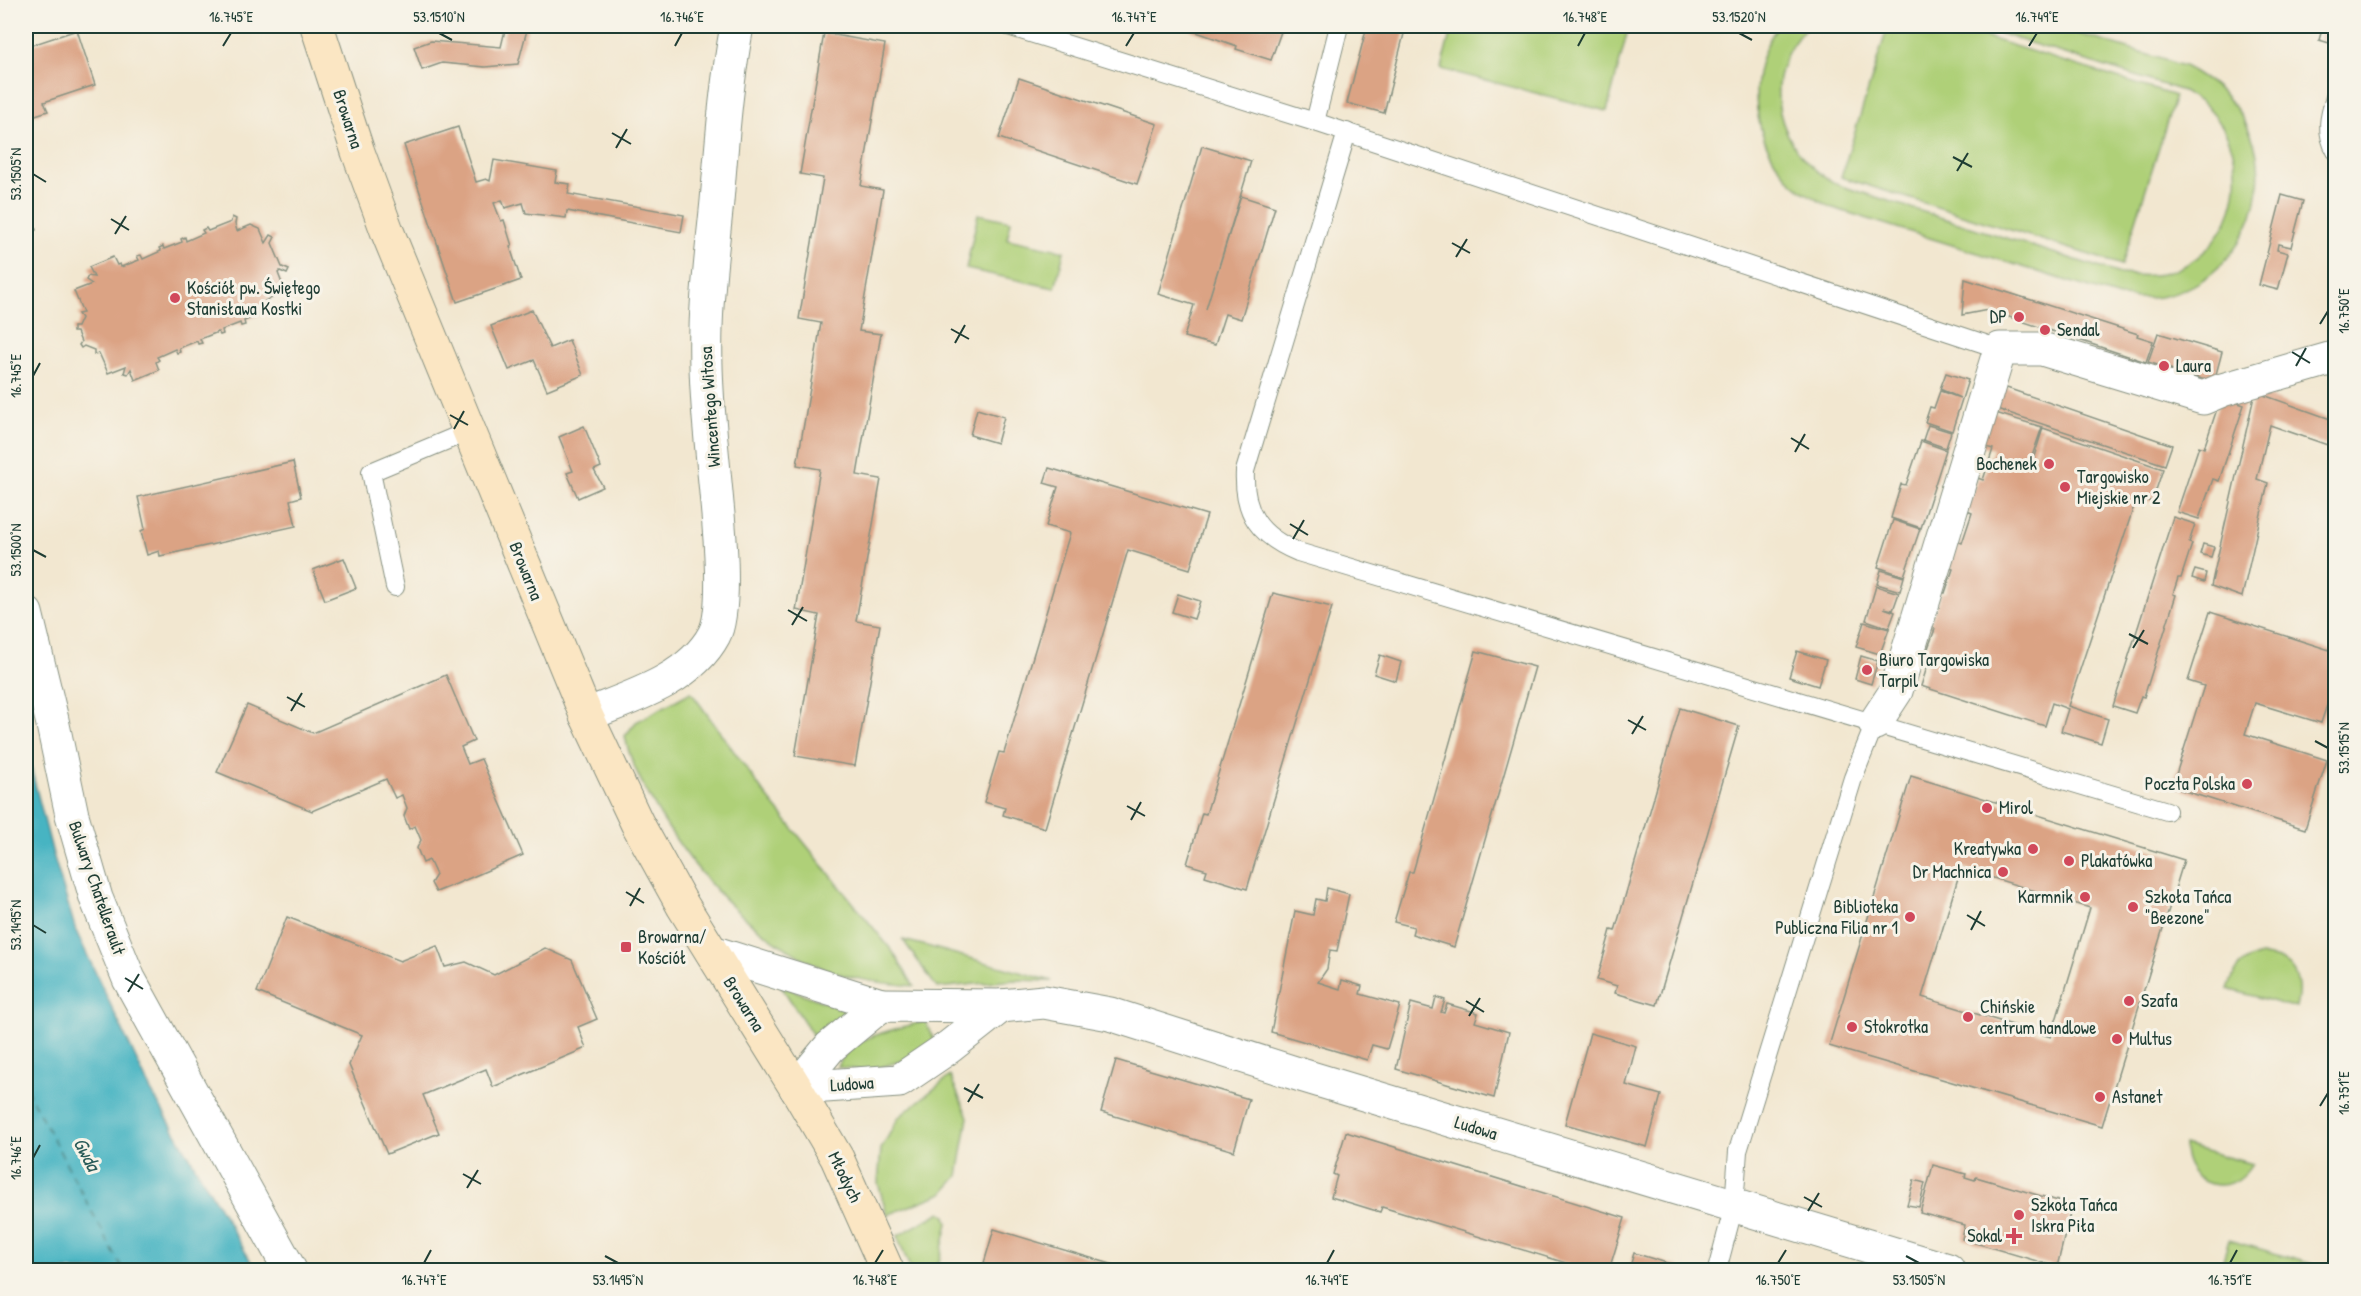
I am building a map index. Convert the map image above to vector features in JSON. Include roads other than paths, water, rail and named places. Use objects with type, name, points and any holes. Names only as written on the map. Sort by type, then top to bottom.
[{"type":"street","name":"Browarna","points":[[317,26],[358,152],[387,231],[586,715],[637,823],[683,906],[796,1088]]},
{"type":"street","name":"Wincentego Witosa","points":[[586,715],[641,693],[674,676],[698,658],[716,632],[721,610],[719,530],[706,380],[706,328],[729,71],[737,26]]},
{"type":"street","points":[[1875,723],[1896,691],[2000,349],[2042,349],[2203,398],[2222,390],[2336,357]]},
{"type":"street","name":"Bulwary Chatellerault","points":[[26,613],[72,815],[96,898],[129,979],[290,1270]]},
{"type":"street","name":"Ludowa","points":[[712,952],[881,1005],[1001,1006],[1044,1002],[1110,1014],[1948,1270]]},
{"type":"street","name":"Ludowa","points":[[796,1088],[830,1047],[881,1005]]},
{"type":"street","name":"Ludowa","points":[[796,1088],[898,1081],[949,1047],[1001,1006]]},
{"type":"street","name":"Młodych","points":[[796,1088],[837,1158],[887,1270]]},
{"type":"lane","points":[[1008,26],[1347,132],[2000,349]]},
{"type":"lane","points":[[1315,122],[1339,26]]},
{"type":"lane","points":[[2336,94],[2328,120],[2329,141],[2336,151]]},
{"type":"lane","points":[[1347,132],[1245,471],[1244,488],[1248,506],[1267,535],[1298,552],[2167,811]]},
{"type":"lane","points":[[395,587],[371,472],[469,431]]},
{"type":"lane","points":[[1717,1270],[1734,1206],[1738,1151],[1853,778],[1875,723]]},
{"type":"water","name":"Gwda","points":[[26,749],[76,931],[151,1091],[256,1270],[26,1270]]},
{"type":"place","name":"Kościół pw. Świętego Stanisława Kostki","points":[[175,298]]},
{"type":"place","name":"DP","points":[[2019,317]]},
{"type":"place","name":"Sendal","points":[[2045,330]]},
{"type":"place","name":"Laura","points":[[2164,366]]},
{"type":"place","name":"Bochenek","points":[[2049,464]]},
{"type":"place","name":"Targowisko Miejskie nr 2","points":[[2065,487]]},
{"type":"place","name":"Biuro Targowiska Tarpil","points":[[1867,670]]},
{"type":"place","name":"Poczta Polska","points":[[2247,784]]},
{"type":"place","name":"Mirol","points":[[1987,808]]},
{"type":"place","name":"Kreatywka","points":[[2033,849]]},
{"type":"place","name":"Plakatówka","points":[[2069,861]]},
{"type":"place","name":"Dr Machnica","points":[[2003,872]]},
{"type":"place","name":"Karmnik","points":[[2085,897]]},
{"type":"place","name":"Szkoła Tańca \"Beezone\"","points":[[2133,907]]},
{"type":"place","name":"Biblioteka Publiczna Filia nr 1","points":[[1910,917]]},
{"type":"place","name":"Browarna/ Kościół","points":[[626,947]]},
{"type":"place","name":"Szafa","points":[[2129,1001]]},
{"type":"place","name":"Chińskie centrum handlowe","points":[[1968,1017]]},
{"type":"place","name":"Stokrotka","points":[[1852,1027]]},
{"type":"place","name":"Multus","points":[[2117,1039]]},
{"type":"place","name":"Astanet","points":[[2100,1097]]},
{"type":"place","name":"Szkoła Tańca Iskra Piła","points":[[2019,1215]]},
{"type":"place","name":"Sokal","points":[[2014,1236]]}]
